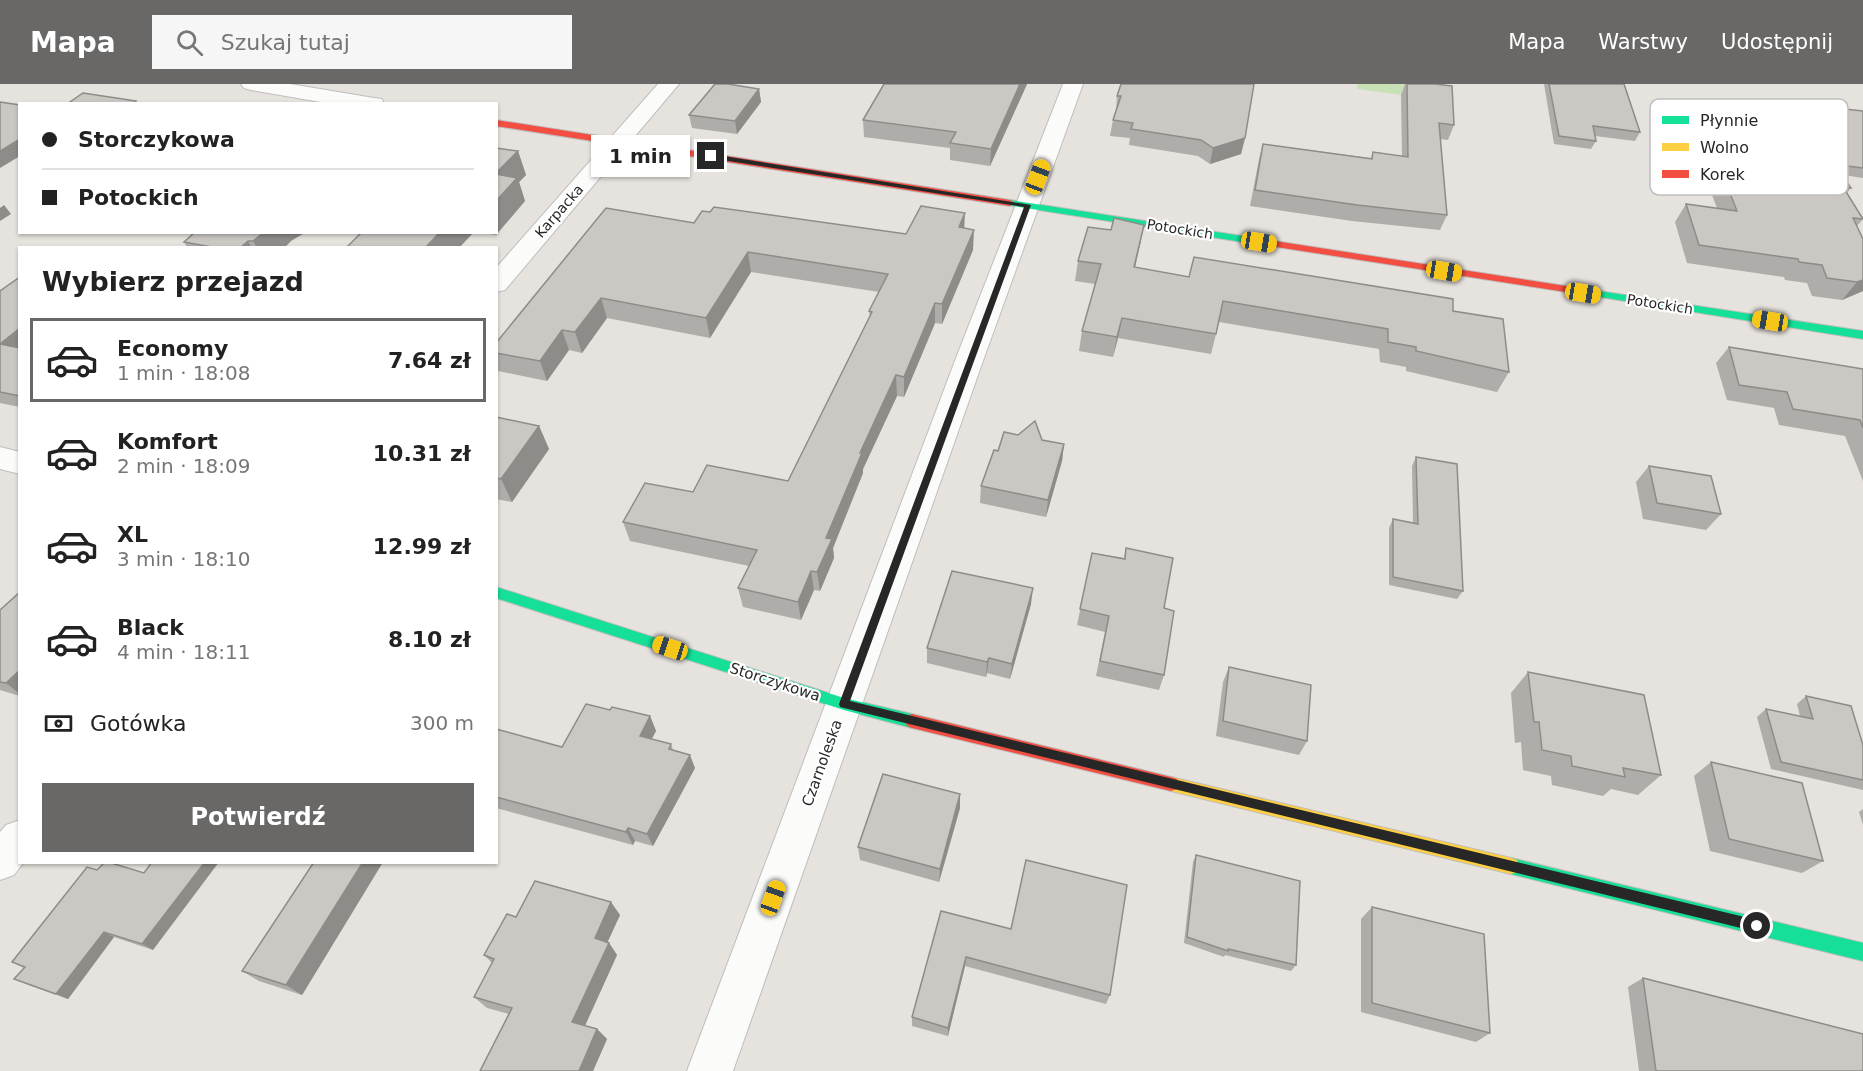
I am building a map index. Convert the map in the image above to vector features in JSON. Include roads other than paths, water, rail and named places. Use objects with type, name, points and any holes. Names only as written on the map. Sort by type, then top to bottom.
[{"type":"street","points":[[251,84],[362,102]]},
{"type":"street","name":"Karpacka","points":[[498,282],[669,84]]},
{"type":"street","name":"Czarnoleska","points":[[710,1071],[1073,84]]},
{"type":"street","name":"Potockich","points":[[498,123],[1863,335]]},
{"type":"street","points":[[0,458],[18,462]]},
{"type":"street","name":"Storczykowa","points":[[498,593],[844,704],[1863,952]]},
{"type":"street","points":[[0,861],[18,840]]}]
